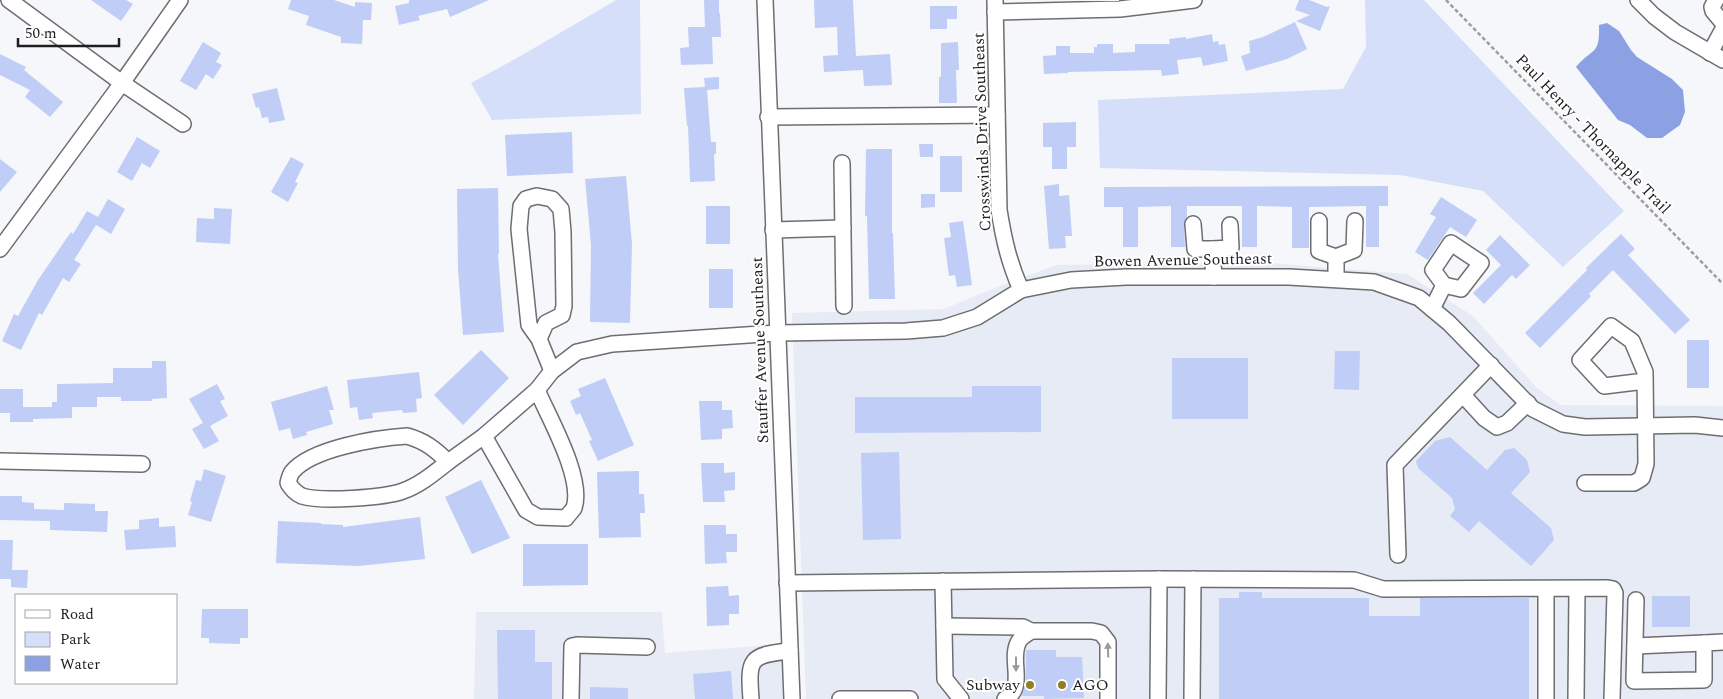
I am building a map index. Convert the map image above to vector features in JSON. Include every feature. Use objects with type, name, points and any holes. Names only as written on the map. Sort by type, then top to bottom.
[{"type":"street","points":[[9,0],[122,83],[183,124]]},
{"type":"street","points":[[1,247],[122,83],[180,0]]},
{"type":"street","name":"Stauffer Avenue Southeast","points":[[765,0],[768,117],[792,699]]},
{"type":"street","points":[[995,6],[1120,9],[1194,0]]},
{"type":"street","points":[[1638,0],[1654,16],[1675,32],[1716,56],[1723,28]]},
{"type":"street","points":[[1716,0],[1712,7],[1713,12],[1723,23]]},
{"type":"street","name":"Crosswinds Drive Southeast","points":[[995,6],[999,210],[1004,243],[1021,290]]},
{"type":"street","points":[[768,117],[997,115]]},
{"type":"street","points":[[842,163],[844,306]]},
{"type":"street","points":[[539,339],[546,323],[562,315],[564,306],[563,232],[560,209],[552,199],[537,196],[526,199],[520,206],[519,229],[529,325],[539,339],[552,371]]},
{"type":"street","points":[[1319,221],[1319,251],[1336,257],[1354,250],[1355,221]]},
{"type":"street","points":[[1193,224],[1195,249],[1212,250],[1231,248],[1230,225]]},
{"type":"street","points":[[773,230],[843,228]]},
{"type":"street","points":[[1212,250],[1214,277]]},
{"type":"street","points":[[1336,257],[1336,279]]},
{"type":"street","name":"Bowen Avenue Southeast","points":[[448,462],[434,448],[421,440],[407,436],[385,437],[316,456],[300,465],[291,474],[288,483],[293,491],[303,496],[330,499],[362,498],[401,492],[423,482],[484,436],[537,390],[552,371],[577,352],[612,344],[777,333],[906,332],[943,328],[977,317],[1021,290],[1071,280],[1289,277],[1374,282],[1419,298],[1449,323],[1534,409],[1563,424],[1585,427],[1695,425],[1723,428]]},
{"type":"street","points":[[1432,309],[1444,285]]},
{"type":"street","points":[[1585,482],[1634,484],[1642,478],[1646,464],[1645,372],[1632,341],[1611,326],[1580,360],[1604,386],[1645,381]]},
{"type":"street","points":[[1398,555],[1395,465],[1491,365]]},
{"type":"street","points":[[484,436],[526,510],[538,517],[566,518],[574,509],[575,490],[571,467],[537,390]]},
{"type":"street","points":[[1462,395],[1484,418],[1497,427],[1507,423],[1528,403]]},
{"type":"street","points":[[0,461],[142,464]]},
{"type":"street","points":[[1158,699],[1159,579]]},
{"type":"street","points":[[787,583],[1193,579],[1354,580],[1384,589],[1608,588],[1613,589],[1615,592],[1612,699]]},
{"type":"street","points":[[1192,699],[1193,579]]},
{"type":"street","points":[[943,582],[945,679],[961,699]]},
{"type":"street","points":[[1546,589],[1546,699]]},
{"type":"street","points":[[1576,699],[1578,589]]},
{"type":"street","points":[[1636,600],[1634,681],[1704,680],[1704,643]]},
{"type":"street","points":[[944,626],[1023,627],[1031,631],[1092,631],[1101,633],[1108,642],[1108,699]]},
{"type":"street","points":[[1005,699],[1014,692],[1016,684],[1016,651],[1019,641],[1031,631]]},
{"type":"street","points":[[1635,646],[1723,642]]},
{"type":"street","points":[[571,699],[572,646],[647,647]]},
{"type":"street","points":[[750,699],[749,674],[752,663],[761,655],[790,652]]},
{"type":"street","points":[[840,699],[910,699]]},
{"type":"path","name":"Paul Henry - Thornapple Trail","points":[[1446,0],[1723,284]]},
{"type":"shaded area","points":[[1259,262],[1407,274],[1473,316],[1536,387],[1561,405],[1723,406],[1723,699],[806,699],[792,313],[944,309],[1056,265]]},
{"type":"shaded area","points":[[476,612],[662,612],[665,653],[782,644],[783,699],[474,699]]},
{"type":"green space","points":[[616,0],[640,0],[641,114],[492,120],[471,83]]},
{"type":"green space","points":[[1365,0],[1424,0],[1624,211],[1563,267],[1483,191],[1400,175],[1100,168],[1098,100],[1343,89],[1366,47]]},
{"type":"water","points":[[1607,23],[1619,31],[1637,57],[1672,79],[1683,90],[1685,112],[1680,125],[1662,138],[1647,138],[1630,125],[1618,120],[1576,67],[1597,47],[1599,25]]},
{"type":"building","points":[[91,0],[126,0],[133,4],[121,21]]},
{"type":"building","points":[[291,0],[334,0],[355,7],[355,2],[372,3],[371,20],[363,20],[362,44],[341,43],[341,37],[306,25],[309,16],[288,9]]},
{"type":"building","points":[[409,0],[489,0],[450,17],[447,9],[418,16],[420,20],[399,25],[395,6],[409,3]]},
{"type":"building","points":[[704,0],[719,0],[721,37],[712,37],[713,64],[681,65],[680,48],[689,47],[688,27],[705,27]]},
{"type":"building","points":[[814,0],[853,0],[856,56],[890,54],[892,85],[864,86],[863,70],[824,72],[823,56],[838,55],[837,27],[815,28]]},
{"type":"building","points":[[1299,0],[1309,0],[1327,7],[1330,6],[1320,31],[1296,21],[1310,15],[1295,10]]},
{"type":"building","points":[[930,6],[957,6],[957,19],[947,19],[947,29],[930,29]]},
{"type":"building","points":[[1295,22],[1307,49],[1287,59],[1246,71],[1241,56],[1250,53],[1249,41],[1263,37]]},
{"type":"building","points":[[1212,34],[1213,42],[1218,41],[1219,45],[1225,44],[1228,61],[1203,66],[1201,57],[1177,60],[1179,74],[1162,76],[1161,70],[1044,74],[1043,56],[1056,55],[1056,46],[1070,46],[1070,53],[1094,53],[1094,47],[1097,47],[1097,44],[1113,44],[1113,53],[1135,52],[1135,44],[1170,44],[1169,39],[1186,37],[1186,39]]},
{"type":"building","points":[[203,42],[221,53],[216,62],[222,65],[213,79],[206,74],[196,90],[180,81]]},
{"type":"building","points":[[958,42],[959,70],[956,70],[957,103],[939,103],[941,43]]},
{"type":"building","points":[[0,54],[26,67],[24,70],[63,102],[50,117],[25,97],[30,90],[0,75]]},
{"type":"building","points":[[719,77],[719,89],[707,90],[711,142],[716,142],[716,154],[714,154],[715,181],[690,182],[688,126],[684,88],[705,87],[704,78]]},
{"type":"building","points":[[277,88],[285,120],[269,123],[268,117],[262,118],[259,107],[256,108],[252,94]]},
{"type":"building","points":[[1076,122],[1076,147],[1067,147],[1067,169],[1052,169],[1052,147],[1043,147],[1043,123]]},
{"type":"building","points":[[572,132],[573,173],[507,176],[505,135]]},
{"type":"building","points":[[137,137],[160,151],[150,168],[142,163],[132,181],[117,172]]},
{"type":"building","points":[[919,144],[933,144],[933,157],[920,157]]},
{"type":"building","points":[[866,149],[892,149],[892,233],[895,299],[869,299],[867,216],[865,216]]},
{"type":"building","points":[[940,156],[962,156],[962,192],[940,192]]},
{"type":"building","points":[[291,157],[304,164],[295,182],[298,183],[288,202],[271,192]]},
{"type":"building","points":[[0,159],[17,172],[0,192]]},
{"type":"building","points":[[626,176],[632,244],[630,323],[590,322],[591,245],[585,179]]},
{"type":"building","points":[[1059,184],[1059,196],[1069,195],[1072,236],[1065,236],[1066,248],[1049,249],[1044,186]]},
{"type":"building","points":[[1388,186],[1388,206],[1379,206],[1379,247],[1366,247],[1366,206],[1309,207],[1309,248],[1292,248],[1292,207],[1257,206],[1257,247],[1242,247],[1242,206],[1187,206],[1187,217],[1184,225],[1185,247],[1171,247],[1171,206],[1138,207],[1138,247],[1123,247],[1123,207],[1104,207],[1104,187]]},
{"type":"building","points":[[498,188],[498,254],[504,332],[463,335],[458,269],[457,189]]},
{"type":"building","points":[[921,194],[935,194],[935,207],[921,208]]},
{"type":"building","points":[[1441,197],[1477,220],[1466,237],[1450,227],[1428,260],[1415,252],[1436,217],[1430,214]]},
{"type":"building","points":[[108,199],[125,209],[111,234],[96,225],[74,260],[81,264],[69,282],[63,278],[42,315],[39,313],[21,350],[2,341],[14,314],[18,316],[38,280],[71,232],[73,234],[87,211],[98,217]]},
{"type":"building","points":[[706,206],[730,206],[730,244],[706,244]]},
{"type":"building","points":[[214,208],[232,209],[230,244],[196,242],[197,218],[214,219]]},
{"type":"building","points":[[963,221],[972,285],[957,287],[955,275],[949,276],[944,238],[951,237],[949,223]]},
{"type":"building","points":[[1621,234],[1635,249],[1628,255],[1690,320],[1675,334],[1613,270],[1589,294],[1591,296],[1540,348],[1525,333]]},
{"type":"building","points":[[1500,235],[1530,265],[1516,279],[1512,275],[1484,304],[1473,293],[1501,265],[1486,250]]},
{"type":"building","points":[[709,269],[733,269],[733,308],[709,308]]},
{"type":"building","points":[[1687,340],[1709,340],[1709,388],[1687,388]]},
{"type":"building","points":[[481,350],[509,378],[463,425],[434,395]]},
{"type":"building","points":[[1335,351],[1360,351],[1359,390],[1334,389]]},
{"type":"building","points":[[1172,358],[1248,358],[1248,419],[1172,419]]},
{"type":"building","points":[[152,361],[166,361],[167,398],[152,399],[152,401],[121,401],[121,397],[97,397],[97,407],[72,407],[72,418],[33,419],[33,422],[10,422],[10,413],[0,413],[0,389],[23,389],[23,407],[52,407],[52,402],[57,402],[57,384],[113,383],[113,368],[152,368]]},
{"type":"building","points":[[419,372],[422,398],[416,399],[417,412],[403,413],[402,410],[372,413],[373,418],[359,420],[357,407],[350,408],[347,380]]},
{"type":"building","points":[[605,378],[634,445],[598,461],[589,441],[592,440],[580,413],[576,415],[570,401],[581,396],[578,389]]},
{"type":"building","points":[[217,384],[225,399],[220,401],[228,416],[210,426],[219,441],[204,449],[192,429],[203,423],[189,399]]},
{"type":"building","points":[[327,386],[334,410],[329,410],[333,424],[306,432],[307,435],[293,439],[290,428],[279,431],[271,402]]},
{"type":"building","points":[[972,386],[1041,386],[1041,432],[855,433],[855,397],[972,397]]},
{"type":"building","points":[[699,401],[722,401],[722,410],[732,410],[733,428],[722,429],[722,439],[701,440]]},
{"type":"building","points":[[1450,437],[1487,470],[1505,450],[1514,448],[1527,460],[1530,472],[1511,493],[1551,528],[1554,540],[1531,566],[1479,521],[1469,532],[1450,516],[1455,509],[1452,498],[1418,468],[1416,461],[1435,441]]},
{"type":"building","points":[[899,452],[901,539],[863,540],[861,453]]},
{"type":"building","points":[[701,463],[724,463],[724,473],[735,472],[735,490],[724,491],[725,502],[703,502]]},
{"type":"building","points":[[204,469],[226,476],[211,522],[188,515],[196,480],[201,481]]},
{"type":"building","points":[[639,471],[639,494],[644,494],[645,513],[640,513],[641,537],[599,538],[597,472]]},
{"type":"building","points":[[481,480],[510,538],[472,554],[445,497]]},
{"type":"building","points":[[0,496],[22,496],[22,502],[34,503],[34,509],[64,510],[64,503],[95,504],[95,511],[108,511],[107,532],[50,530],[50,521],[0,520]]},
{"type":"building","points":[[420,517],[425,559],[359,566],[276,563],[278,521],[343,525],[343,527]]},
{"type":"building","points":[[159,518],[159,527],[175,526],[176,547],[126,550],[124,530],[139,529],[139,520]]},
{"type":"building","points":[[704,525],[726,525],[726,534],[737,534],[737,552],[726,552],[727,563],[705,564]]},
{"type":"building","points":[[0,540],[13,540],[12,570],[28,570],[27,588],[11,587],[11,579],[0,579]]},
{"type":"building","points":[[523,544],[588,544],[588,585],[523,586]]},
{"type":"building","points":[[728,586],[729,596],[739,595],[739,614],[729,614],[729,625],[707,626],[706,587]]},
{"type":"building","points":[[1239,592],[1262,592],[1262,598],[1369,598],[1369,616],[1420,616],[1420,598],[1529,598],[1529,699],[1219,699],[1219,598],[1239,598]]},
{"type":"building","points":[[1652,596],[1690,596],[1690,627],[1652,627]]},
{"type":"building","points":[[202,609],[248,609],[248,638],[240,638],[240,644],[209,643],[209,638],[201,638]]},
{"type":"building","points":[[497,630],[535,630],[535,662],[552,662],[552,699],[498,699]]},
{"type":"building","points":[[1026,650],[1056,650],[1056,657],[1082,657],[1084,698],[1044,699],[1044,696],[1022,696],[1026,680]]},
{"type":"building","points":[[731,671],[733,699],[695,699],[693,674]]},
{"type":"building","points":[[590,687],[628,688],[628,699],[590,699]]},
{"type":"place","name":"Subway","points":[[1030,685]]},
{"type":"place","name":"AGO","points":[[1062,685]]}]
